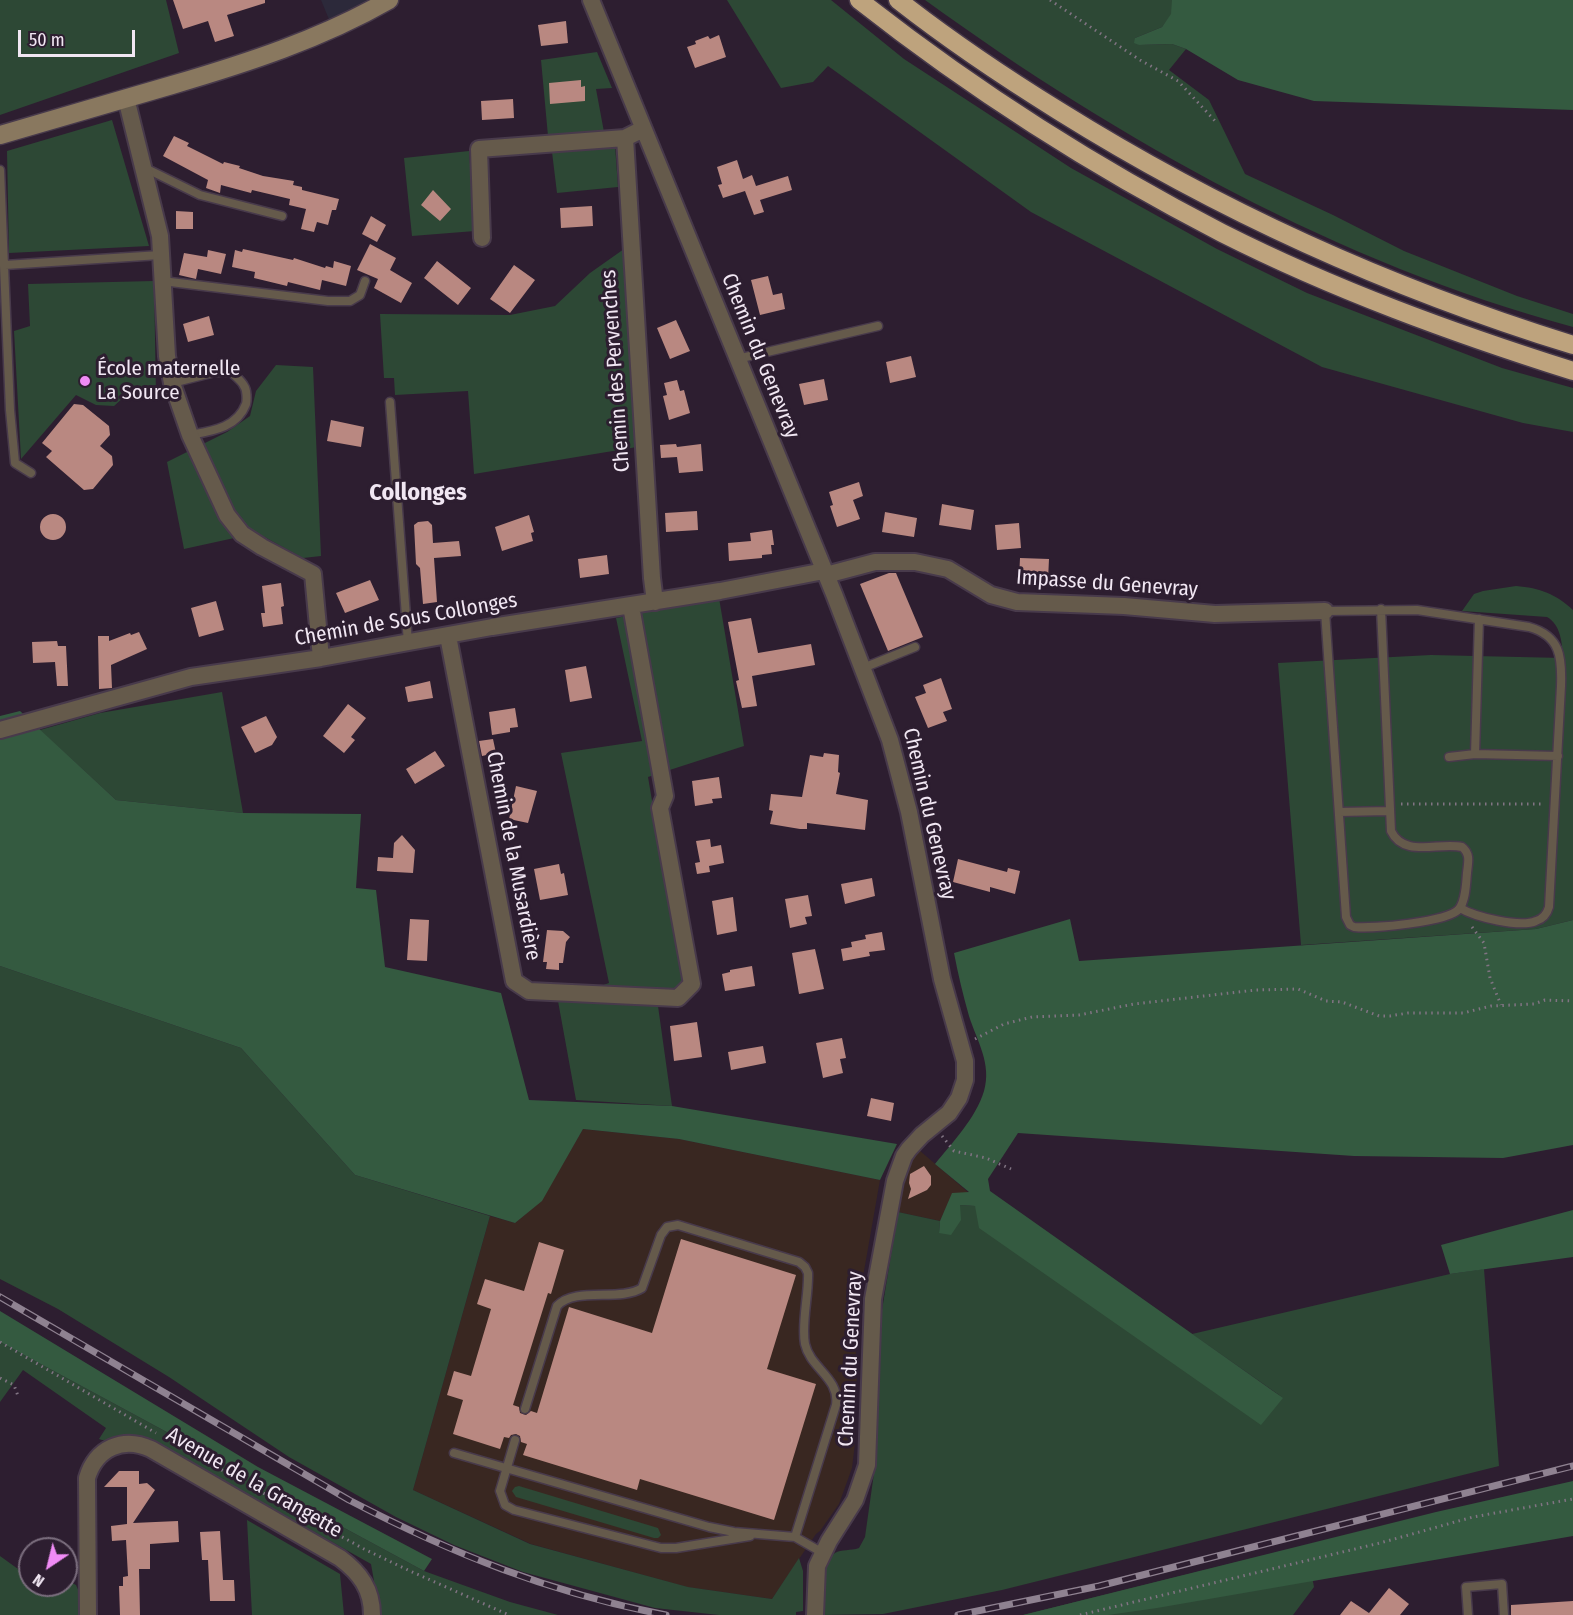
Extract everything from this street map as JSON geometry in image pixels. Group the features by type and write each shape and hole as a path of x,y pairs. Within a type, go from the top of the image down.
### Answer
{"highway":[{"path":"859,0 960,76 1025,118 1097,164 1223,233 1370,300 1459,334 1573,371"},
{"path":"898,0 1035,96 1107,141 1233,210 1377,276 1463,309 1573,345"}],"main road":[{"path":"0,135 293,46 355,19 389,0"}],"street":[{"name":"Chemin du Genevray","path":"591,0 825,573 890,740 902,780 940,969 966,1070 963,1089 955,1106 909,1149 898,1169 891,1193 872,1313 867,1465 855,1500 822,1553 816,1570 815,1615"},
{"path":"126,98 160,236 167,356 172,383 190,435 227,515 242,534 313,574 321,658"},
{"path":"482,237 479,149 625,138 644,129"},
{"name":"Chemin des Pervenches","path":"625,138 638,378 655,602"},
{"name":"Impasse du Genevray","path":"825,573 875,562 915,562 948,569 991,595 1017,602 1124,606 1215,614 1325,611"},
{"name":"Chemin de Sous Collonges","path":"0,730 191,677 321,658 825,573"},
{"name":"Chemin de la Musardière","path":"448,636 514,981 528,991 678,998 692,984 660,808 665,796 631,606"},
{"name":"Avenue de la Grangette","path":"88,1615 87,1478 94,1461 102,1452 125,1443 143,1445 151,1449 340,1558 356,1571 366,1585 372,1615"}],"lane":[{"path":"145,168 200,195 282,216"},
{"path":"0,170 10,410 15,463 31,473"},
{"path":"4,265 160,255"},
{"path":"162,281 328,301 350,301 360,295 365,281"},
{"path":"737,359 878,326"},
{"path":"172,383 215,372 231,372 244,386 247,401 242,413 234,422 214,430 190,435"},
{"path":"390,402 408,643"},
{"path":"1381,609 1391,831 1402,844 1414,847 1456,846 1466,850 1469,859 1464,899 1460,908 1449,916 1358,928 1350,925 1346,917 1325,611 1381,609 1417,610 1538,630 1557,647 1561,658 1550,902 1547,913 1533,922 1519,923 1475,915 1460,908"},
{"path":"1475,754 1479,619"},
{"path":"863,668 915,647"},
{"path":"1449,757 1475,754 1558,756"},
{"path":"1339,812 1389,808"},
{"path":"525,1409 557,1306 571,1298 633,1292 642,1288 661,1234 668,1227 678,1225 799,1262 806,1267 808,1273 805,1344 810,1355 833,1384 837,1400 795,1537"},
{"path":"515,1440 500,1491 502,1501 509,1508 661,1548 676,1548 760,1534"},
{"path":"454,1453 688,1522 734,1532 795,1537 822,1553"},
{"path":"1468,1615 1466,1587 1502,1584 1504,1615"}],"path":[{"path":"1050,0 1140,60 1178,81 1216,122"},
{"path":"1389,808 1555,804"},
{"path":"1460,908 1465,919 1484,943 1490,978 1501,1005"},
{"path":"962,1048 991,1029 1018,1019 1079,1015 1134,1004 1238,991 1298,989 1326,1001 1342,1002 1379,1016 1408,1013 1463,1013 1501,1005 1534,1004 1545,1000 1573,1001"},
{"path":"934,1125 954,1151 993,1161 1011,1169"},
{"path":"0,1342 162,1436"},
{"path":"0,1378 14,1385 18,1395"},
{"path":"202,1458 364,1549 509,1615"},
{"path":"1080,1615 1380,1543 1473,1517 1573,1498"}],"shaded area":[{"path":"321,0 389,0 333,29"},
{"path":"583,1129 679,1139 880,1180 854,1328 857,1368 852,1468 839,1504 772,1599 687,1587 531,1544 413,1490 490,1216 515,1223 541,1201"},
{"path":"919,1150 969,1193 952,1194 940,1221 898,1212 909,1164"}],"green space":[{"path":"0,0 166,0 179,53 0,115"},
{"path":"727,0 831,0 904,59 1071,168 1217,249 1307,293 1502,368 1573,388 1573,432 1523,423 1322,367 1031,212 828,66 813,82 781,88"},
{"path":"925,0 1172,0 1172,14 1162,27 1135,38 1139,45 1172,44 1186,49 1169,70 1209,100 1245,174 1404,251 1517,296 1573,314 1573,327 1486,300 1400,269 1316,233 1234,193 1076,102"},
{"path":"1172,0 1573,0 1573,110 1314,101 1238,80 1186,49 1172,44 1139,45 1134,43 1135,38 1162,27 1171,14"},
{"path":"597,52 612,88 596,89 604,132 548,136 541,60"},
{"path":"112,120 149,246 9,253 7,151"},
{"path":"615,145 618,187 557,193 552,152"},
{"path":"469,151 475,231 412,236 404,158"},
{"path":"624,249 637,447 474,474 468,391 395,395 394,378 384,378 380,314 510,315 555,306 590,273"},
{"path":"154,281 156,394 134,388 114,406 96,405 76,395 21,459 14,331 30,326 28,284"},
{"path":"276,365 313,367 321,556 303,558 257,533 184,549 167,462 227,432 250,416 256,391"},
{"path":"1516,586 1547,593 1573,610 1573,920 1536,929 1301,945 1278,663 1431,655 1563,658 1558,630 1552,620 1547,617 1462,611 1474,594"},
{"path":"719,598 744,746 648,777 683,983 658,1006 672,1106 576,1100 558,1001 609,983 561,753 642,741 616,618"},
{"path":"222,692 243,813 116,800 40,730 100,713"},
{"path":"20,711 116,800 243,813 361,814 356,888 376,890 385,967 501,993 529,1100 672,1106 897,1144 880,1180 679,1139 583,1129 542,1201 515,1223 355,1175 241,1048 0,966 0,716"},
{"path":"1070,919 1079,961 1536,929 1573,920 1573,1145 1503,1158 1354,1156 1018,1133 988,1179 990,1191 1283,1398 1261,1425 979,1228 975,1206 960,1205 961,1220 951,1235 939,1233 940,1221 952,1193 969,1192 935,1164 963,1130 975,1111 986,1081 985,1062 969,1016 954,953"},
{"path":"0,966 241,1048 355,1175 490,1216 413,1490 530,1544 688,1587 772,1599 799,1558 803,1571 803,1611 796,1612 796,1615 719,1615 655,1608 523,1572 454,1545 396,1517 289,1457 169,1377 58,1309 0,1279"},
{"path":"960,1205 975,1206 1282,1397 1192,1334 1450,1274 1484,1269 1499,1466 1002,1590 883,1614 822,1615 822,1582 826,1565 835,1553 859,1548 865,1537 875,1466 882,1310 898,1212 940,1221 939,1233"},
{"path":"1573,1210 1573,1257 1450,1274 1441,1245"},
{"path":"0,1311 258,1467 432,1559 424,1571 0,1342"},
{"path":"0,1342 424,1571 510,1602 558,1615 380,1615 371,1564 166,1448 158,1444 99,1439 106,1428 23,1370 0,1402"},
{"path":"1573,1481 1573,1536 1157,1608 1108,1615 1023,1615 1436,1512"},
{"path":"519,1486 658,1528 661,1535 654,1538 516,1497 512,1491"},
{"path":"247,1520 340,1574 344,1615 252,1615"},
{"path":"1306,1545 1314,1587 1293,1615 1023,1615"},
{"path":"0,1556 18,1569 18,1597 78,1597 78,1590 80,1594 81,1615 0,1615"}],"building":[{"path":"173,0 265,0 265,3 227,15 234,36 215,42 208,21 183,29"},
{"path":"566,21 568,43 541,46 538,25"},
{"path":"719,35 726,57 695,68 687,47 708,36 710,39"},
{"path":"581,80 581,87 585,86 585,101 550,104 549,83"},
{"path":"513,99 514,118 482,120 481,101"},
{"path":"174,136 189,143 187,146 223,164 224,162 240,166 239,168 263,176 294,181 293,185 302,187 302,190 339,199 336,210 332,210 328,225 317,222 314,232 301,229 306,209 289,205 290,199 252,190 251,193 221,185 220,193 206,188 208,180 163,156"},
{"path":"737,160 743,179 752,175 756,186 788,176 792,190 760,200 764,212 754,215 745,191 723,198 718,185 722,184 717,167"},
{"path":"433,190 451,209 440,221 421,205"},
{"path":"592,206 593,226 561,228 560,208"},
{"path":"176,211 193,212 193,229 176,229"},
{"path":"371,216 386,225 377,242 362,234"},
{"path":"370,244 396,258 390,270 412,283 401,303 374,288 378,279 357,270"},
{"path":"243,249 293,260 294,258 325,268 326,266 333,268 334,261 351,266 346,286 322,280 320,290 288,282 287,286 254,278 255,272 232,267 235,250 242,252"},
{"path":"208,250 226,254 221,274 198,269 196,279 179,275 184,253 207,257"},
{"path":"437,261 471,288 458,305 424,278"},
{"path":"514,265 535,280 510,313 490,299"},
{"path":"768,276 773,295 782,293 785,309 760,315 751,280"},
{"path":"209,316 214,335 188,342 183,324"},
{"path":"676,320 690,351 670,359 657,328"},
{"path":"911,356 916,377 890,383 886,362"},
{"path":"824,379 828,400 804,405 799,384"},
{"path":"677,380 680,391 684,390 690,413 669,420 663,396 667,395 664,383"},
{"path":"74,404 83,405 109,426 110,435 100,446 112,456 113,465 93,489 84,490 46,457 52,451 42,443"},
{"path":"331,420 364,427 361,447 327,441"},
{"path":"676,444 677,447 701,444 703,471 679,473 677,457 661,458 660,445"},
{"path":"859,482 863,496 853,500 860,519 837,527 830,506 833,505 829,492"},
{"path":"942,504 974,510 971,530 939,525"},
{"path":"697,511 698,530 666,532 665,513"},
{"path":"885,512 917,518 914,537 882,532"},
{"path":"53,514 62,518 66,527 62,536 53,540 44,536 40,527 44,518"},
{"path":"529,515 534,532 531,533 533,541 502,551 495,527"},
{"path":"428,521 432,525 433,543 459,541 461,556 434,558 437,602 423,604 420,568 416,564 414,525"},
{"path":"1019,523 1021,548 997,550 995,525"},
{"path":"772,530 774,545 771,545 772,554 762,555 762,558 729,561 728,543 751,541 750,533"},
{"path":"607,555 609,574 580,578 578,559"},
{"path":"1020,558 1049,559 1048,580 1019,579"},
{"path":"889,573 896,573 923,637 888,651 860,584"},
{"path":"370,580 379,600 345,613 336,593"},
{"path":"281,583 284,606 281,607 283,624 263,627 261,613 265,613 262,586"},
{"path":"216,601 224,630 199,637 191,608"},
{"path":"751,618 758,653 811,644 815,665 752,676 757,706 742,708 728,622"},
{"path":"139,632 147,649 111,665 112,688 99,689 98,636 109,636 109,641"},
{"path":"57,641 58,646 66,646 68,686 57,686 55,662 33,663 32,642"},
{"path":"586,666 592,698 570,702 565,670"},
{"path":"941,678 952,709 943,712 947,721 928,728 915,697 926,693 923,685"},
{"path":"430,681 433,698 408,702 405,687"},
{"path":"348,704 366,718 351,737 355,740 344,753 323,736"},
{"path":"515,708 518,727 510,728 510,732 492,735 489,712"},
{"path":"266,716 277,737 272,745 255,753 241,727"},
{"path":"493,739 496,753 482,756 479,741"},
{"path":"435,751 445,766 415,784 406,769"},
{"path":"824,753 839,755 838,772 840,773 836,794 868,800 865,830 807,823 807,829 770,824 773,811 769,810 771,794 802,797 810,755 823,757"},
{"path":"719,777 722,798 712,799 713,803 695,806 692,781"},
{"path":"516,786 537,791 528,823 509,819"},
{"path":"402,835 415,850 413,873 377,871 378,857 393,858 394,843"},
{"path":"710,839 711,847 721,845 724,863 709,866 710,872 697,874 695,863 700,862 696,841"},
{"path":"958,859 1007,872 1008,868 1020,871 1015,894 990,887 990,892 953,882"},
{"path":"559,864 561,874 564,873 568,895 540,900 534,869"},
{"path":"872,878 875,896 845,904 841,884"},
{"path":"808,895 812,916 805,917 807,924 790,928 785,899"},
{"path":"733,897 737,931 717,935 712,901"},
{"path":"410,919 429,920 427,961 407,960"},
{"path":"547,930 563,931 570,937 566,942 563,963 559,963 559,970 546,969 547,962 543,962"},
{"path":"882,932 885,950 869,952 870,956 843,961 841,949 852,947 851,942 866,939 865,935"},
{"path":"815,949 824,989 799,994 792,953"},
{"path":"752,966 755,986 725,991 722,974 730,970"},
{"path":"697,1022 702,1057 674,1061 670,1026"},
{"path":"842,1038 846,1058 840,1059 843,1073 823,1078 816,1043"},
{"path":"763,1046 766,1063 731,1070 728,1052"},
{"path":"871,1098 894,1103 891,1121 867,1116"},
{"path":"924,1166 931,1176 931,1185 927,1190 908,1199 911,1189 910,1174"},
{"path":"681,1239 796,1275 767,1369 816,1384 774,1520 640,1479 637,1490 523,1455 527,1444 521,1442 520,1436 516,1434 509,1438 504,1437 500,1449 453,1434 463,1400 447,1395 454,1371 471,1376 491,1309 477,1304 485,1279 524,1291 539,1242 564,1250 513,1405 519,1407 520,1413 526,1415 531,1411 537,1413 569,1307 652,1333"},
{"path":"119,1471 139,1471 139,1484 147,1483 155,1490 133,1523 178,1521 179,1542 150,1544 150,1569 139,1569 140,1615 120,1615 119,1586 123,1586 123,1577 128,1576 126,1540 112,1541 111,1526 127,1524 127,1487 104,1487"},
{"path":"220,1531 223,1580 234,1580 235,1601 210,1601 208,1560 202,1560 200,1532"},
{"path":"1389,1588 1409,1604 1400,1615 1340,1615 1351,1601 1369,1613"},
{"path":"1573,1601 1573,1615 1511,1615 1511,1605"}],"railway":[{"path":"0,1297 349,1500 388,1520 503,1570 582,1595 666,1615"},
{"path":"958,1615 1099,1586 1573,1466"}],"place":[{"name":"École maternelle La Source","path":"85,381"}],"district":[{"name":"Collonges","path":"418,493"}]}
